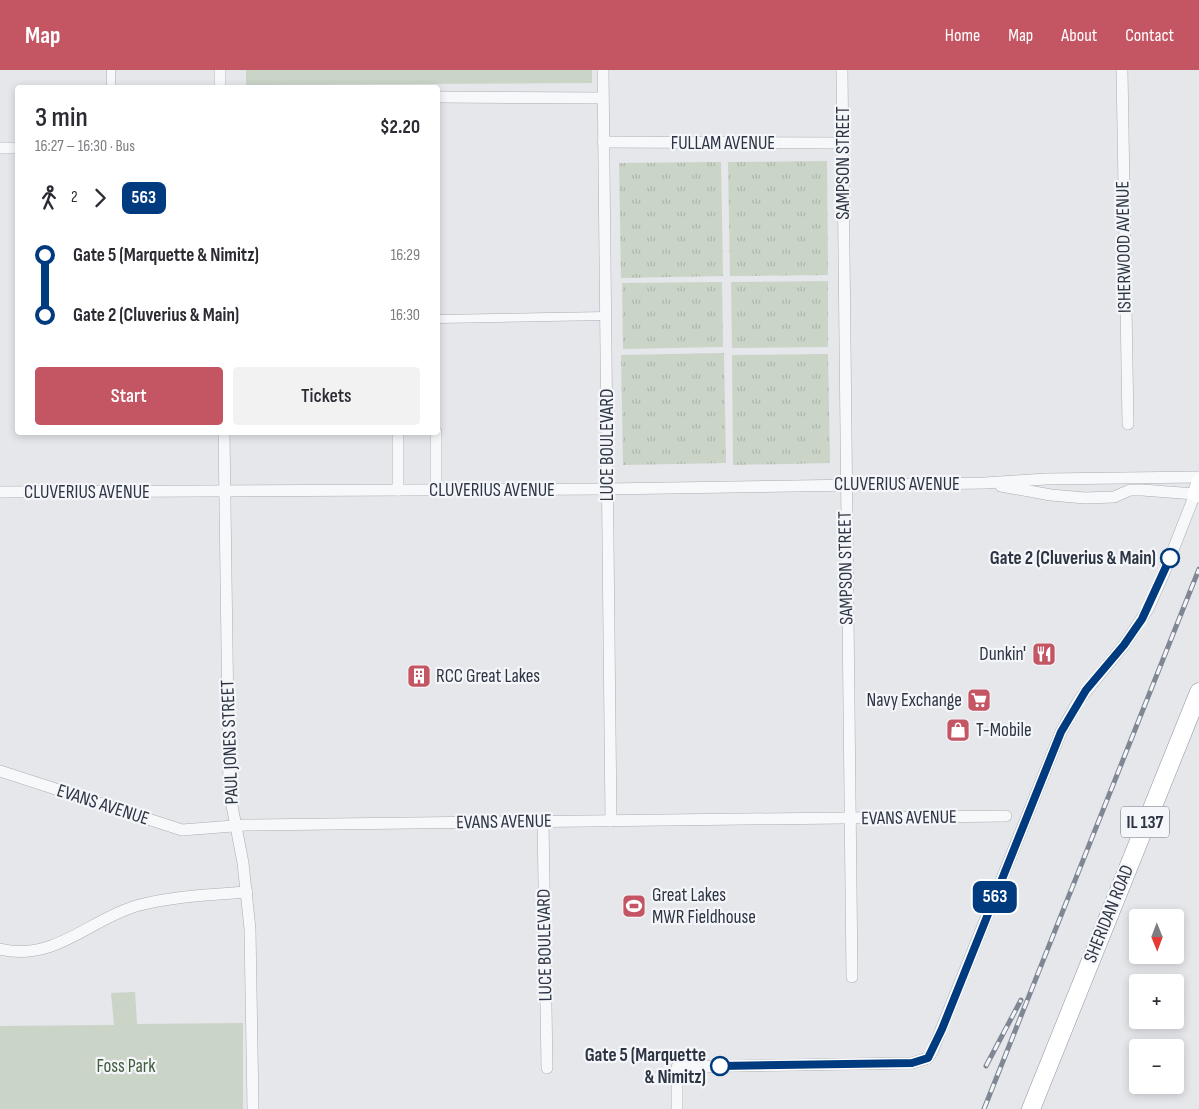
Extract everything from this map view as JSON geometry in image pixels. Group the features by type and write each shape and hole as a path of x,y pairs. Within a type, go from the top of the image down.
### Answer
{"highway":[{"name":"SHERIDAN ROAD","path":"1031,1109 1199,692"}],"street":[{"path":"111,70 111,85"},
{"path":"220,70 220,85"},
{"name":"LUCE BOULEVARD","path":"602,70 611,821"},
{"name":"SAMPSON STREET","path":"842,70 845,484 852,977"},
{"name":"ISHERWOOD AVENUE","path":"1122,70 1128,424"},
{"path":"440,97 603,98"},
{"name":"FULLAM AVENUE","path":"603,142 842,143"},
{"path":"0,148 15,148"},
{"path":"440,319 606,316"},
{"name":"PAUL JONES STREET","path":"224,435 229,790 247,892 250,929 253,1109"},
{"path":"398,435 398,490"},
{"path":"436,435 436,490"},
{"name":"CLUVERIUS AVENUE","path":"0,492 607,489 985,483 1046,478 1199,477"},
{"name":"CLUVERIUS AVENUE","path":"985,483 1051,495 1085,498 1114,497 1130,490 1198,490"},
{"path":"676,1109 677,1068 912,1063 928,1058 969,963 1061,732 1079,700 1124,645 1148,610 1198,490"},
{"name":"EVANS AVENUE","path":"5,773 182,830 235,826 1006,816"},
{"name":"LUCE BOULEVARD","path":"543,822 547,1068"},
{"path":"0,948 20,952 46,949 112,915 166,898 247,892"}],"green space":[{"path":"246,70 592,70 592,83 246,85"},
{"path":"827,161 828,275 730,276 728,162"},
{"path":"721,162 723,276 621,278 619,163"},
{"path":"828,281 828,347 732,348 731,282"},
{"path":"722,282 723,347 623,349 622,283"},
{"path":"724,353 726,463 623,465 621,355"},
{"path":"828,354 830,463 733,465 732,355"},
{"name":"Foss Park","path":"135,992 137,1024 243,1023 243,1109 0,1109 0,1026 114,1025 111,993"}],"railway":[{"path":"984,1109 1199,569"},
{"path":"986,1066 1021,1000"}],"bus line":[{"name":"563","path":"720,1066 912,1063 928,1058 942,1029 1061,732 1086,690 1124,645 1148,610 1170,558"}],"place":[{"name":"Gate 2 (Cluverius & Main)","path":"1170,558"},
{"name":"Dunkin'","path":"1044,654"},
{"name":"RCC Great Lakes","path":"419,676"},
{"name":"Navy Exchange","path":"979,700"},
{"name":"T-Mobile","path":"958,730"},
{"name":"Great Lakes MWR Fieldhouse","path":"634,906"},
{"name":"Gate 5 (Marquette & Nimitz)","path":"720,1066"}]}
